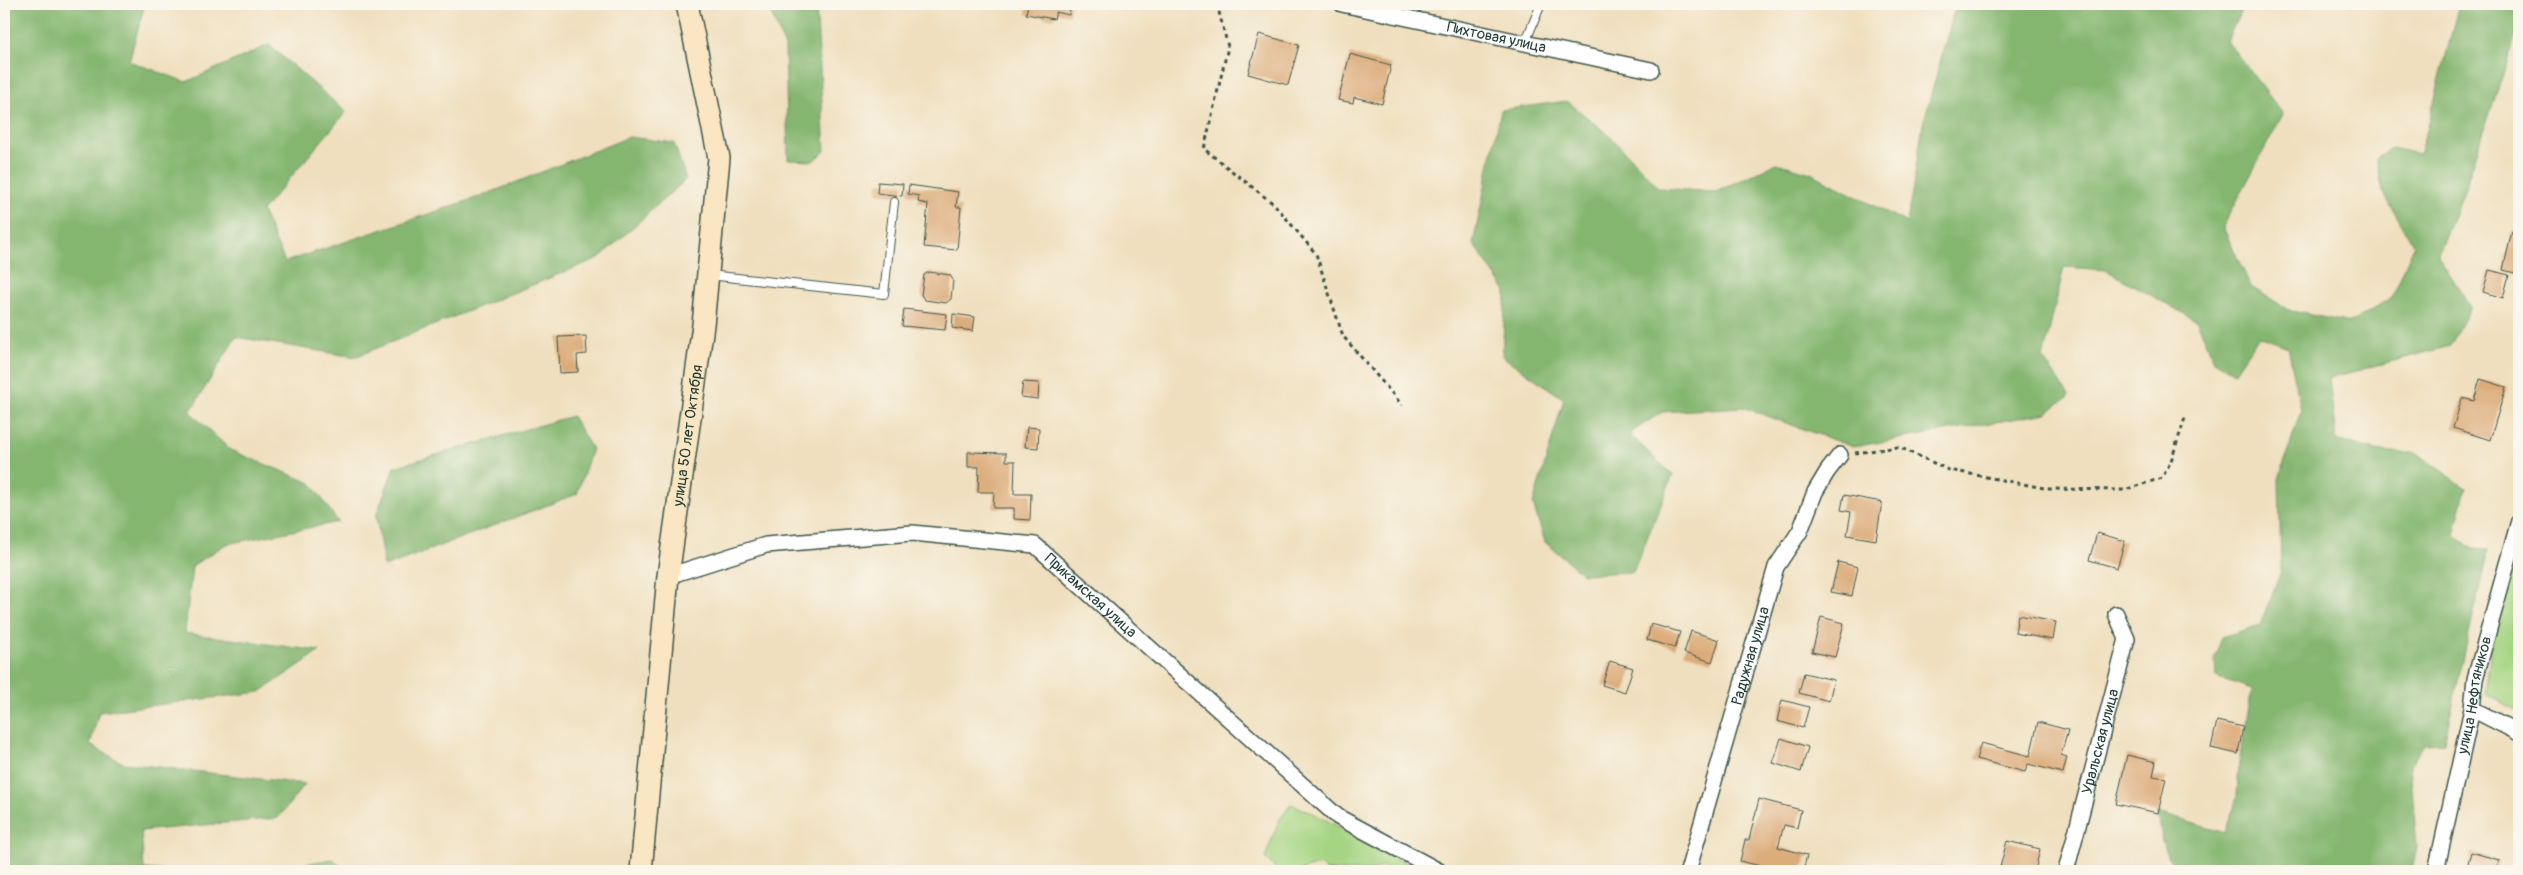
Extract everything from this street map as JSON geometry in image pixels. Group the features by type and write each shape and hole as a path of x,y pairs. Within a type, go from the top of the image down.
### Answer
{"main road":[{"name":"улица 50 лет Октября","path":"641,871 668,576 708,274 719,158 687,4"}],"street":[{"name":"Пихтовая улица","path":"1342,4 1651,70"},
{"name":"Радужная улица","path":"1688,871 1776,567 1800,531 1815,492 1826,472 1840,455"},
{"name":"улица Нефтяников","path":"2436,871 2472,709 2475,679 2519,525"},
{"name":"Прикамская улица","path":"668,576 766,545 912,533 1035,545 1338,817 1439,871"},
{"name":"Уральская улица","path":"2066,871 2127,639 2116,614"},
{"path":"2472,709 2519,733"}],"lane":[{"path":"1525,43 1541,4"},
{"path":"708,274 884,294 894,202"}],"path":[{"path":"1218,4 1228,48 1204,149 1275,205 1316,254 1343,336 1402,405"},
{"path":"1840,455 1899,446 1949,470 2049,489 2124,490 2162,478 2171,461 2185,418"}],"green space":[{"path":"4,4 145,4 129,61 186,82 269,45 346,112 262,211 285,262 482,196 629,137 674,143 686,179 599,258 355,357 236,337 190,412 230,450 311,483 338,522 226,544 192,566 185,633 320,651 260,692 99,712 90,745 123,763 305,784 278,818 141,831 144,869 167,871 4,871"},
{"path":"767,4 816,4 825,151 813,161 788,160 785,47"},
{"path":"1956,4 2244,4 2227,41 2283,114 2223,227 2251,287 2291,311 2351,323 2392,297 2414,246 2383,192 2376,158 2392,148 2419,154 2427,130 2459,4 2519,4 2518,29 2463,194 2438,256 2471,307 2450,346 2329,378 2336,440 2387,453 2416,453 2466,488 2454,535 2473,549 2488,550 2444,743 2424,744 2410,766 2417,847 2412,871 2177,871 2169,858 2162,836 2158,813 2225,833 2237,796 2239,763 2252,689 2216,677 2215,660 2221,637 2260,625 2281,571 2279,479 2301,410 2288,347 2259,336 2234,373 2214,361 2197,321 2106,270 2064,267 2043,358 2069,396 2047,413 1853,447 1742,407 1662,412 1629,434 1673,475 1633,572 1583,574 1545,542 1533,504 1564,399 1502,356 1506,291 1473,244 1501,110 1567,101 1610,136 1659,188 1716,192 1777,163 1811,173 1907,223 1923,124"},
{"path":"572,416 592,449 577,494 384,567 376,516 394,467"},
{"path":"2519,553 2519,711 2485,694 2493,636"},
{"path":"1291,804 1313,813 1422,871 1397,871 1382,866 1373,871 1326,871 1320,865 1298,871 1278,871 1265,858 1279,821"},
{"path":"333,859 346,871 259,871"}],"building":[{"path":"1028,4 1071,4 1069,15 1056,12 1054,19 1026,14"},
{"path":"1259,34 1299,45 1288,85 1248,74"},
{"path":"1350,54 1391,65 1382,104 1354,97 1353,103 1338,100"},
{"path":"878,182 903,184 902,196 877,193"},
{"path":"909,185 958,192 956,207 961,207 957,250 924,247 928,204 918,202 919,196 908,194"},
{"path":"2512,231 2519,233 2519,274 2503,270"},
{"path":"2489,270 2509,275 2503,298 2483,292"},
{"path":"929,272 950,275 953,280 951,299 946,303 925,300 921,295 924,275"},
{"path":"904,309 947,314 945,330 902,326"},
{"path":"953,314 975,317 973,331 952,328"},
{"path":"586,336 587,354 577,355 578,372 560,373 558,337"},
{"path":"2480,379 2506,387 2490,440 2453,428 2462,398 2474,401"},
{"path":"1023,382 1039,383 1038,399 1021,397"},
{"path":"1027,427 1039,428 1038,448 1025,447"},
{"path":"968,452 1006,453 1006,461 1015,461 1014,494 1031,494 1030,520 1014,519 1014,508 993,508 994,492 978,492 979,467 968,467"},
{"path":"1844,495 1882,502 1876,540 1847,535 1851,512 1841,510"},
{"path":"2097,533 2125,541 2117,568 2089,560"},
{"path":"1838,562 1858,567 1852,596 1831,592"},
{"path":"2018,615 2056,622 2053,640 2015,633"},
{"path":"1821,617 1844,623 1835,657 1812,652"},
{"path":"1651,624 1680,632 1675,648 1647,640"},
{"path":"1691,631 1719,640 1712,662 1684,653"},
{"path":"1610,661 1633,668 1625,692 1602,685"},
{"path":"1804,673 1834,680 1829,701 1799,693"},
{"path":"1782,700 1809,707 1803,728 1777,721"},
{"path":"2217,721 2243,727 2238,754 2211,748"},
{"path":"2038,722 2068,730 2061,755 2067,757 2063,773 2028,764 2025,772 1976,759 1981,743 2030,756"},
{"path":"1781,738 1808,747 1801,772 1773,763"},
{"path":"2127,755 2156,762 2153,776 2166,778 2158,813 2116,804"},
{"path":"1759,799 1801,810 1797,828 1784,825 1778,847 1807,855 1803,871 1781,871 1740,861 1745,840 1749,840"},
{"path":"2007,841 2040,849 2035,871 1999,871"},
{"path":"2471,852 2499,860 2496,871 2466,871"}]}
